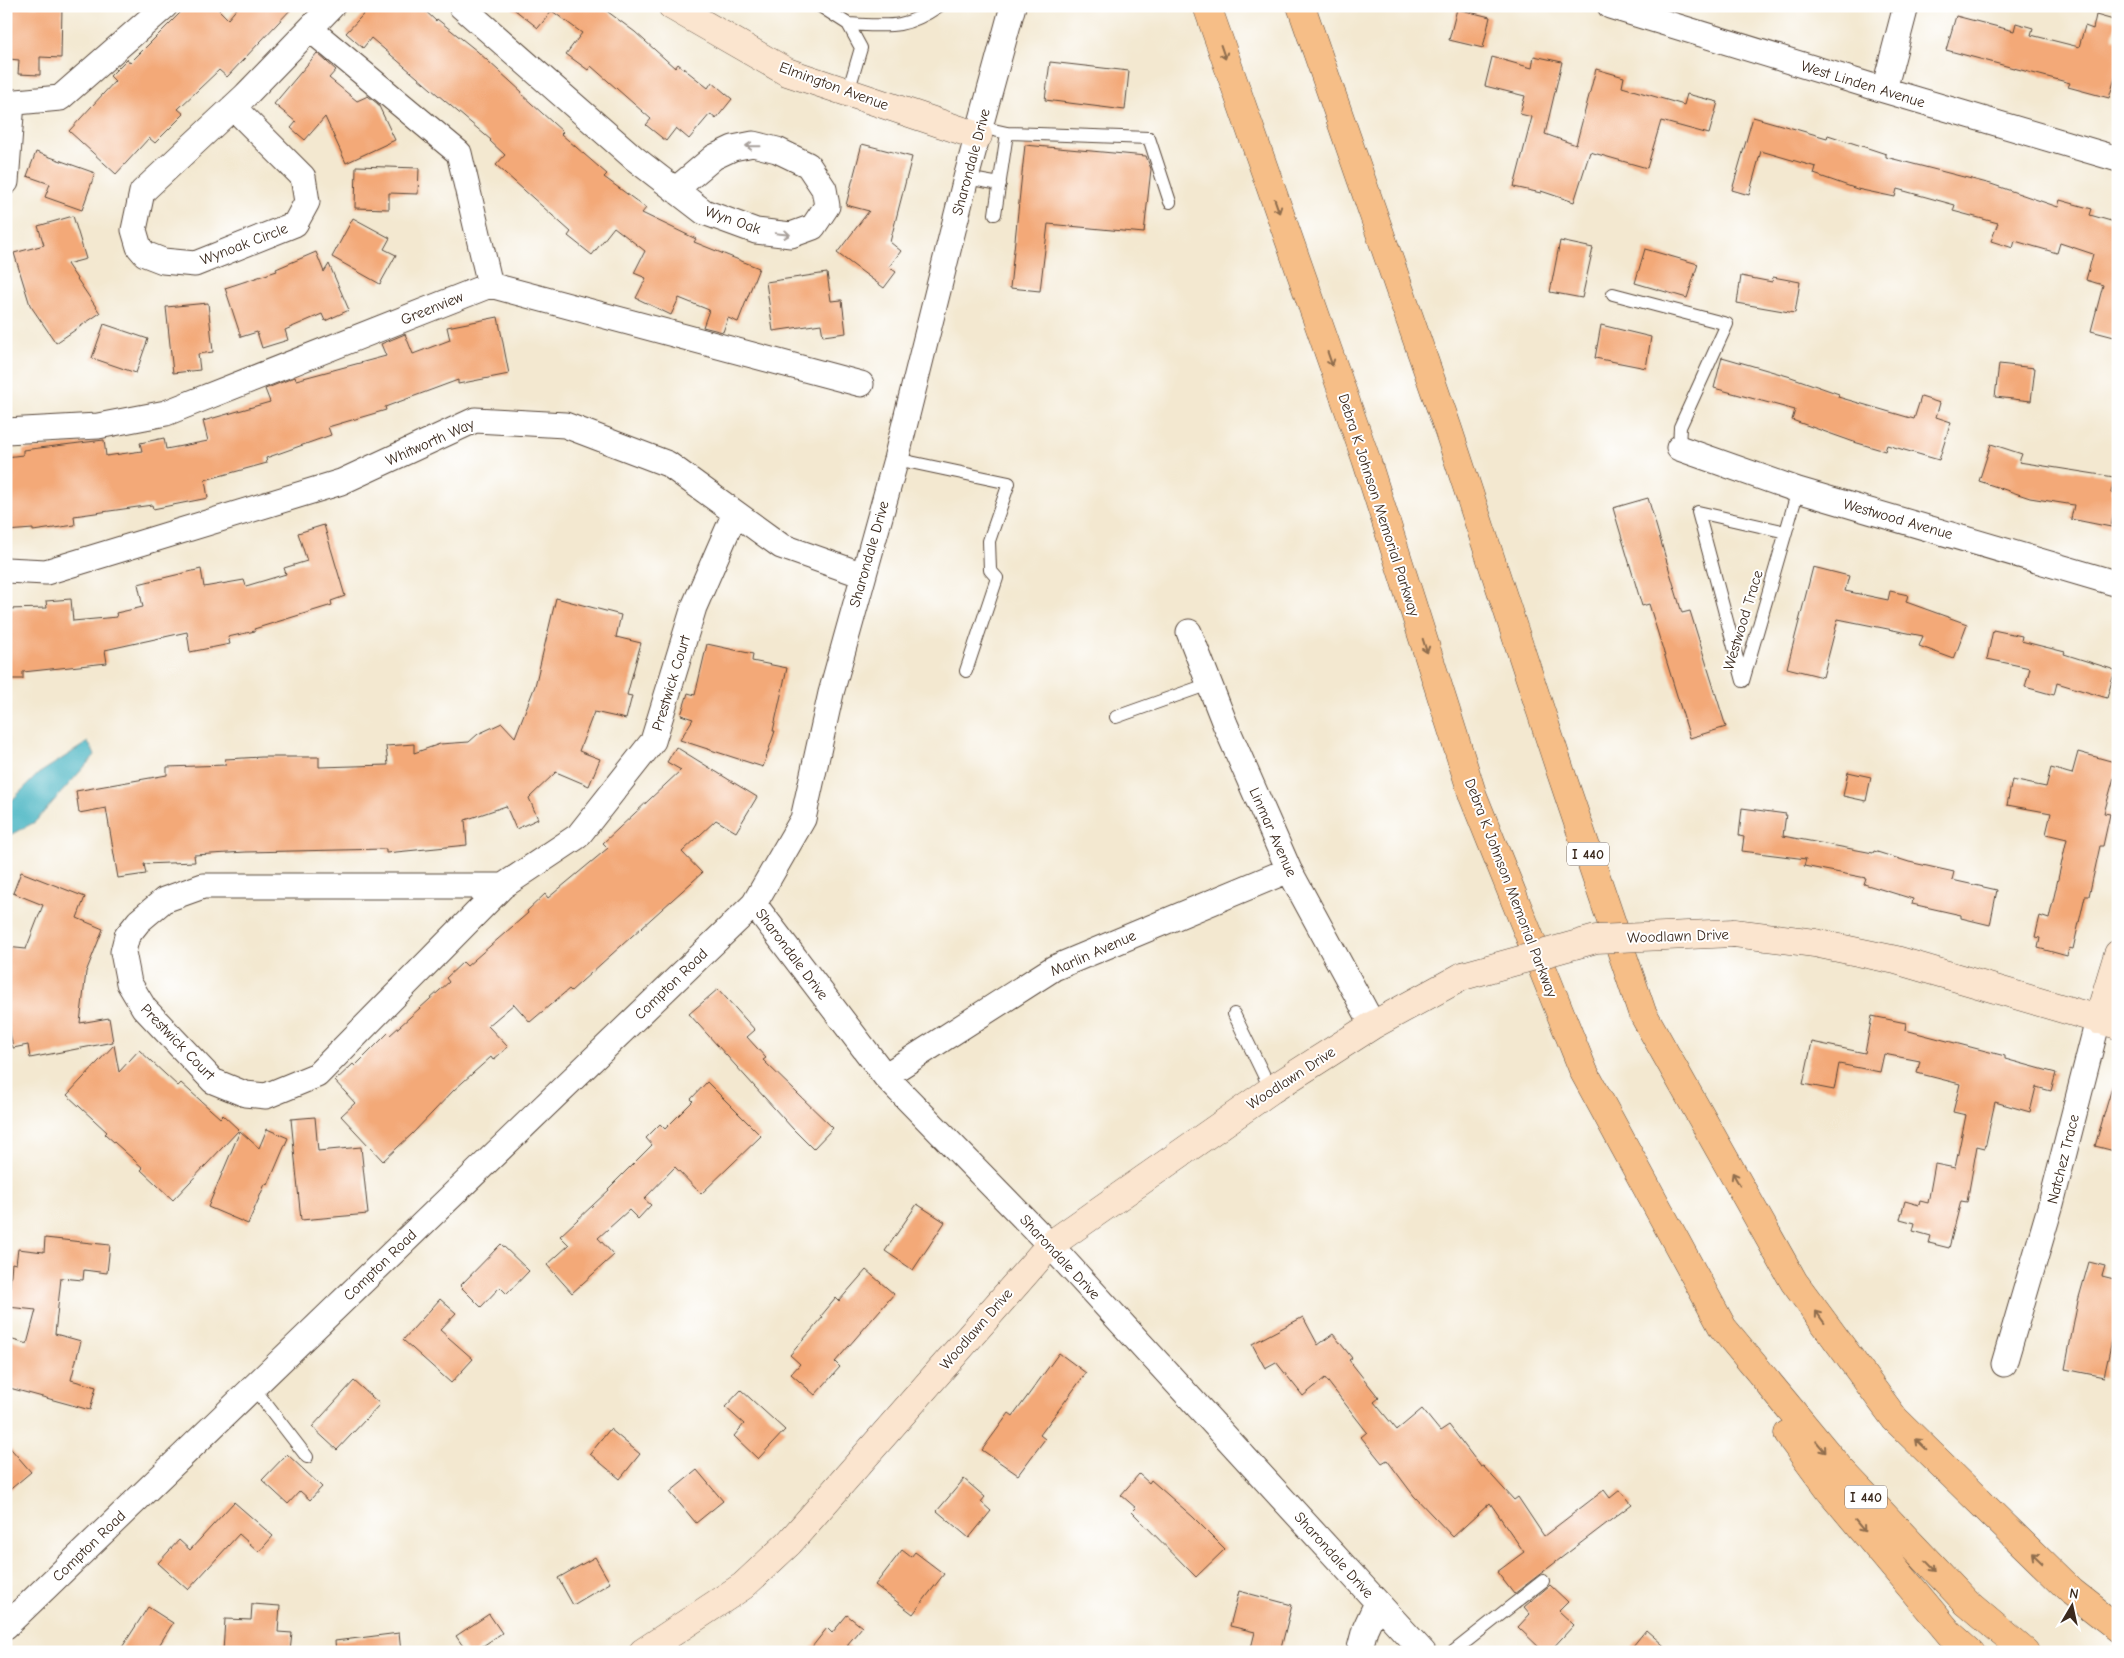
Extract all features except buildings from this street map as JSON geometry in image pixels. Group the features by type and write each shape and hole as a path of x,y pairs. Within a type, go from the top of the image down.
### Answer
{"highway":[{"name":"Debra K Johnson Memorial Parkway","path":"1207,6 1366,460 1473,796 1584,1072 1723,1328 1840,1470 1967,1603 2025,1652"},
{"name":"I 440","path":"1301,6 1448,429 1642,1012 1794,1282 1890,1412 2072,1592 2118,1628"},
{"path":"1723,1328 1770,1410 1827,1487 1950,1634 1970,1652"},
{"path":"2072,1592 2118,1619"}],"main road":[{"name":"Elmington Avenue","path":"672,6 787,72 979,132"},
{"name":"Woodlawn Drive","path":"643,1652 743,1586 789,1543 1050,1245 1270,1090 1373,1025 1463,976 1596,939 1734,933 1815,943 1896,960 2108,1022"},
{"name":"Natchez Trace","path":"2108,1022 2118,954"}],"street":[{"path":"6,182 9,103 60,98 165,6"},
{"name":"Wynoak Circle","path":"233,107 303,177 307,202 295,224 195,264 163,261 145,254 139,247 134,230 142,192 233,107 332,6"},
{"name":"Wyn Oak","path":"461,6 634,158 675,190 704,212 756,231 790,235 813,227 827,206 824,189 808,165 777,150 753,144 733,148 714,157 675,190"},
{"name":"Sharondale Drive","path":"1013,6 966,178 896,459 831,693 803,819 754,904 885,1076 1050,1245 1423,1652"},
{"name":"West Linden Avenue","path":"1610,6 2118,159"},
{"path":"1884,90 1906,6"},
{"path":"310,29 459,153 490,285 862,384"},
{"name":"Greenview","path":"6,431 98,426 166,413 490,285"},
{"name":"Whitworth Way","path":"6,570 46,572 341,482 475,420 565,425 668,464 780,546 863,575"},
{"name":"Westwood Avenue","path":"1679,448 1798,490 2118,584"},
{"name":"Prestwick Court","path":"503,886 203,886 164,900 139,921 127,936 123,952 129,983 144,1008 213,1081 245,1094 266,1096 317,1075 503,886 578,836 653,741 694,607 735,513"},
{"name":"Linmar Avenue","path":"1189,632 1225,724 1289,870 1373,1025"},
{"name":"Marlin Avenue","path":"885,1076 1054,968 1289,870"},
{"name":"Compton Road","path":"6,1626 754,904"},
{"name":"Natchez Trace","path":"2004,1364 2051,1204 2108,1022"},
{"path":"1359,1652 1365,1629 1378,1603"}],"lane":[{"path":"820,6 848,24 861,48 848,92"},
{"path":"848,24 897,26 922,17 939,6"},
{"path":"979,132 1149,138 1170,202"},
{"path":"995,214 1007,132"},
{"path":"966,178 1000,184"},
{"path":"1613,294 1727,324 1680,427 1679,448"},
{"path":"896,459 1009,483 989,541 990,570 997,578 966,671"},
{"name":"Westwood Trace","path":"1786,532 1698,512 1742,682 1786,532 1798,490"},
{"path":"1116,717 1209,684"},
{"path":"1234,1014 1270,1090"},
{"path":"254,1387 307,1456"},
{"path":"1453,1652 1542,1581"}],"water":[{"path":"88,742 95,755 35,822 6,837 6,806 38,774"}]}
